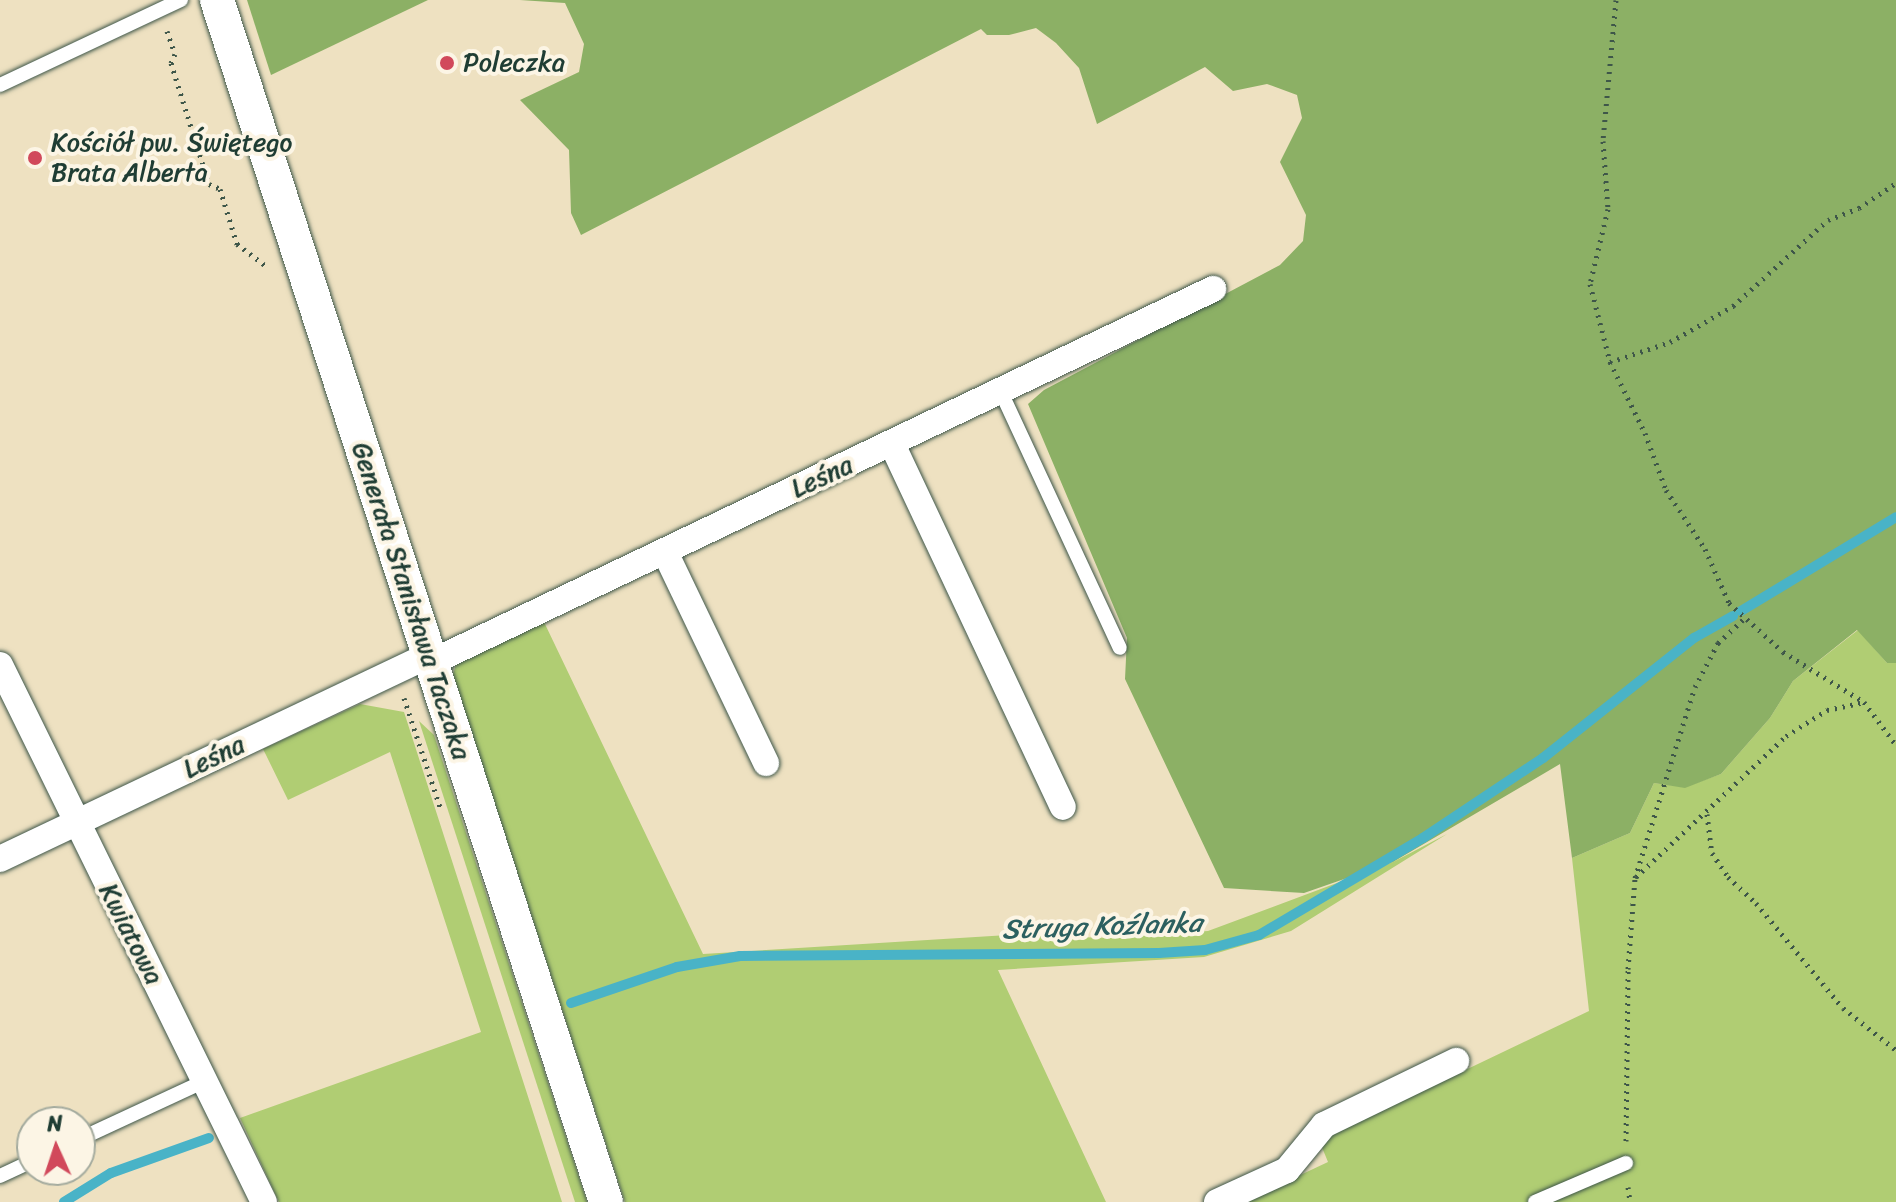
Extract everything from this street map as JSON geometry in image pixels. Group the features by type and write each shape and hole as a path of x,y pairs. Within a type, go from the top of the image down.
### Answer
{"street":[{"name":"Generała Stanisława Taczaka","path":"217,0 606,1202"},
{"name":"Leśna","path":"0,859 395,670 429,660 665,552 1213,289"},
{"path":"892,444 1063,807"},
{"path":"665,552 766,763"},
{"name":"Kwiatowa","path":"0,665 75,823 264,1202"},
{"path":"1217,1202 1287,1170 1324,1125 1456,1061"}],"lane":[{"path":"0,85 181,0"},
{"path":"1001,392 1120,648"},
{"path":"96,1132 205,1081"},
{"path":"1535,1202 1626,1163"}],"path":[{"path":"1616,0 1603,141 1608,209 1590,284 1610,362 1666,490 1705,549 1729,603 1783,652 1864,702 1896,745"},
{"path":"160,10 175,54 171,63 209,184 220,189 237,244 265,264 270,279"},
{"path":"1610,362 1670,342 1733,306 1828,220 1859,208 1896,183"},
{"path":"1630,1202 1626,1163 1628,969 1635,878 1695,687 1718,643 1744,619"},
{"path":"395,670 445,822"},
{"path":"1635,878 1660,850 1707,814 1786,736 1827,710 1864,702"},
{"path":"1707,814 1712,853 1728,877 1756,903 1843,1008 1896,1050"}],"green space":[{"path":"247,0 428,0 271,75"},
{"path":"520,0 1896,0 1896,663 1887,663 1857,630 1793,681 1770,718 1721,774 1685,788 1654,783 1630,833 1572,858 1560,764 1393,862 1304,893 1224,888 1125,679 1127,638 1028,404 1044,390 1280,265 1303,241 1306,215 1280,162 1302,118 1297,95 1267,84 1233,91 1205,67 1097,124 1079,68 1056,43 1036,28 1009,35 987,35 981,29 581,235 571,213 569,150 520,100 579,72 584,44 565,3"},
{"path":"544,622 703,954 1008,935 1110,938 1208,931 1393,862 1447,834 1291,931 1204,957 998,970 1106,1202 625,1202 453,675 456,664"},
{"path":"1858,630 1887,663 1896,663 1896,1202 1243,1202 1328,1162 1319,1140 1589,1011 1572,858 1630,833 1654,783 1685,787 1721,774 1770,718 1793,681"},
{"path":"360,704 404,712 562,1202 279,1202 240,1118 481,1032 390,752 288,800 263,749"},
{"path":"419,721 434,735 587,1202 575,1202"}],"waterway":[{"name":"Struga Koźlanka","path":"1741,611 1896,517"},
{"name":"Struga Koźlanka","path":"571,1003 677,967 740,956 1159,953 1205,950 1259,935 1423,838 1543,758 1694,638 1733,616"},
{"name":"Struga Koźlanka","path":"64,1202 111,1173 209,1138"}],"place":[{"name":"Poleczka","path":"447,63"},
{"name":"Kościół pw. Świętego Brata Alberta","path":"35,158"}]}
